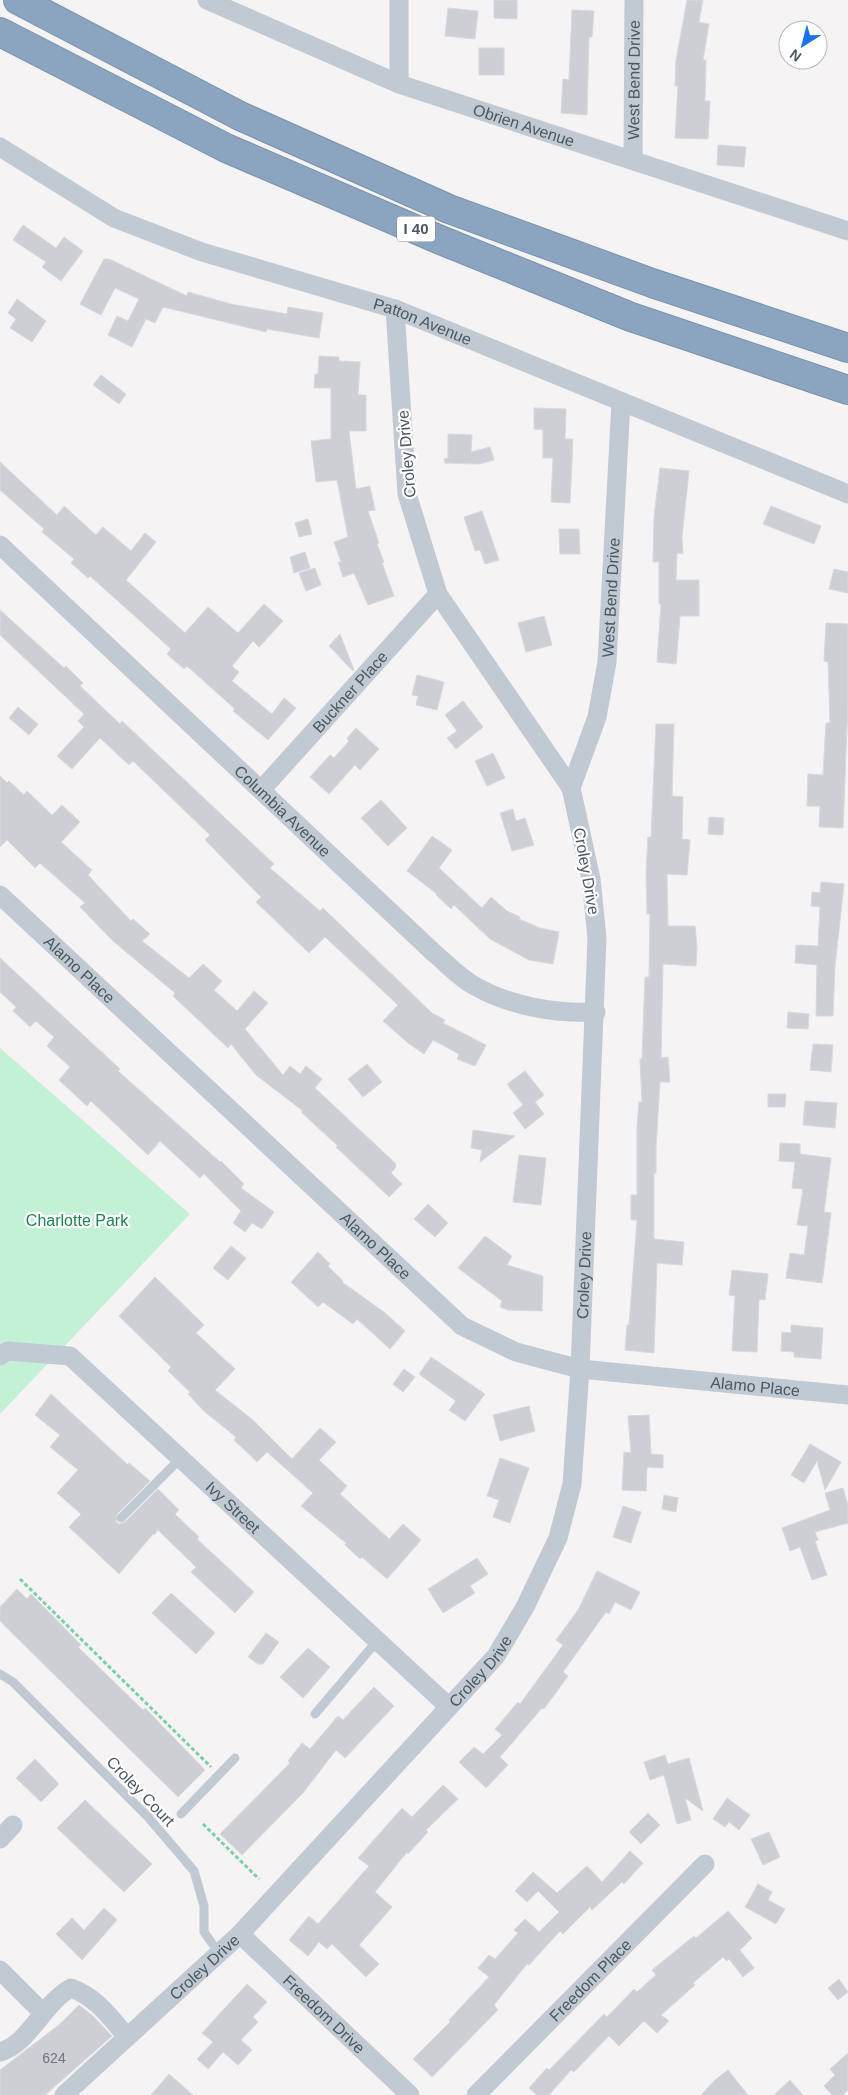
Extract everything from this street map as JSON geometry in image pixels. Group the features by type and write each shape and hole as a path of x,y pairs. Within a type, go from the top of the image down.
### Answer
{"highway":[{"name":"I 40","path":"18,0 240,116 449,209 652,283 848,348"},
{"name":"I 40","path":"0,32 226,148 438,239 631,317 848,390"}],"street":[{"name":"Obrien Avenue","path":"207,0 399,84 848,231"},
{"path":"399,0 399,84"},
{"name":"West Bend Drive","path":"633,160 634,0"},
{"name":"Patton Avenue","path":"0,147 114,218 202,252 395,310 848,494"},
{"name":"Croley Drive","path":"64,2095 240,1934 496,1656 525,1608 558,1538 572,1484 580,1369 596,1012 597,938 591,879 571,788 438,594 407,494 395,310"},
{"name":"West Bend Drive","path":"571,788 597,717 607,662 621,402"},
{"name":"Columbia Avenue","path":"0,545 434,953 472,985 520,1004 567,1014 596,1012"},
{"name":"Buckner Place","path":"262,790 438,594"},
{"name":"Alamo Place","path":"0,895 462,1326 516,1352 580,1369 848,1395"},
{"name":"Ivy Street","path":"0,1356 8,1351 70,1356 448,1706"},
{"path":"0,1839 13,1825"},
{"name":"Freedom Place","path":"476,2095 705,1864"},
{"name":"Freedom Drive","path":"240,1934 410,2095"},
{"path":"0,1970 42,2012"},
{"path":"0,2052 8,2050 18,2042 60,1993 71,1988 82,1992 102,2007 127,2038"}],"lane":[{"path":"121,1518 181,1458"},
{"path":"315,1714 377,1641"},
{"name":"Croley Court","path":"0,1674 13,1682 148,1817 194,1871 204,1906 204,1932 219,1953"},
{"path":"180,1814 235,1758"}],"path":[{"path":"20,1579 211,1767"},
{"path":"203,1824 260,1879"}],"green space":[{"name":"Charlotte Park","path":"0,1048 190,1214 0,1414"}],"building":[{"path":"494,0 517,0 517,19 494,18"},
{"path":"687,0 703,0 699,22 709,24 703,60 706,60 705,101 710,101 708,139 675,138 678,86 675,86 676,60"},
{"path":"448,8 478,11 475,39 445,36"},
{"path":"572,10 594,11 592,37 589,37 587,115 561,113 563,79 569,80"},
{"path":"479,48 504,48 504,75 479,75"},
{"path":"718,145 746,147 744,167 717,165"},
{"path":"23,225 56,248 64,237 83,251 61,281 42,267 46,262 13,240"},
{"path":"104,259 109,259 187,296 188,292 231,304 287,314 288,307 323,313 319,338 267,329 266,332 163,307 155,323 146,319 132,347 108,335 117,316 128,321 139,299 115,288 101,315 80,304"},
{"path":"17,299 46,321 32,342 10,328 16,319 8,313"},
{"path":"319,356 339,357 339,361 360,362 358,395 366,395 366,431 349,431 356,489 370,486 375,510 368,511 379,543 377,544 384,562 382,563 394,596 368,605 354,573 343,577 338,562 341,562 334,542 348,537 337,480 316,482 311,441 331,439 331,388 314,388 315,374 318,374"},
{"path":"101,375 126,394 119,404 93,385"},
{"path":"534,408 566,409 565,439 573,439 570,503 551,502 553,458 543,458 543,430 534,429"},
{"path":"448,434 472,435 471,452 490,447 494,460 479,464 445,463 444,459 448,458"},
{"path":"0,462 57,515 64,506 96,535 103,527 131,551 145,533 156,542 126,580 185,633 208,607 238,633 264,604 283,621 259,647 253,641 232,666 239,672 232,681 272,714 284,698 296,708 268,740 233,711 235,709 187,666 184,669 167,654 171,649 90,576 88,578 71,563 74,559 42,532 44,529 0,490"},
{"path":"660,468 689,471 682,537 683,554 677,553 676,580 699,580 699,616 680,616 676,664 657,662 661,604 659,604 659,562 653,562 654,517"},
{"path":"771,506 821,526 814,544 763,524"},
{"path":"482,511 499,560 485,564 480,550 475,551 464,517"},
{"path":"308,519 312,534 299,537 295,523"},
{"path":"559,529 579,529 580,554 560,554"},
{"path":"305,552 310,568 294,573 290,557"},
{"path":"315,568 321,585 306,591 299,573"},
{"path":"834,569 848,572 848,593 829,589"},
{"path":"0,610 64,668 66,666 83,683 80,686 120,724 122,721 274,864 270,868 320,911 323,908 432,1013 445,1020 443,1023 486,1045 475,1066 457,1059 459,1054 433,1040 424,1054 383,1021 398,1005 325,937 309,953 256,902 261,897 205,840 210,835 133,761 129,765 100,738 72,769 57,756 84,727 78,721 84,714 0,635"},
{"path":"544,616 552,645 526,652 518,623"},
{"path":"826,623 848,624 848,704 843,828 819,827 820,806 807,806 808,774 823,775 826,723 830,723 828,662 824,661"},
{"path":"340,634 354,670 353,671 329,646"},
{"path":"417,675 444,682 437,710 416,705 418,696 412,695"},
{"path":"463,701 483,727 456,749 447,738 457,731 445,715"},
{"path":"18,707 38,724 29,735 9,718"},
{"path":"656,724 674,724 672,796 683,797 682,839 690,840 687,875 667,874 668,926 695,926 697,947 696,966 663,964 661,1058 668,1057 670,1082 660,1082 656,1173 654,1173 654,1239 684,1242 682,1265 657,1263 654,1353 625,1350 627,1325 629,1325 637,1220 631,1220 631,1195 637,1195 637,1127 639,1102 642,1102 640,1059 642,1059 645,977 649,977 650,914 647,914 646,872 648,837 651,837"},
{"path":"356,728 379,749 360,770 355,765 329,794 310,777 330,755 334,758 349,741 347,738"},
{"path":"493,753 505,778 487,786 475,761"},
{"path":"0,776 7,783 9,781 24,795 27,791 52,815 62,805 80,822 61,842 92,870 88,875 131,921 133,919 150,934 142,941 189,978 203,964 222,981 214,990 237,1011 254,991 268,1003 245,1029 283,1075 290,1066 300,1074 306,1066 322,1079 315,1088 395,1163 396,1167 391,1173 402,1184 389,1197 301,1112 303,1111 256,1075 231,1044 228,1048 173,996 175,993 113,941 80,907 85,903 40,863 35,868 7,840 0,847"},
{"path":"381,800 407,828 388,846 361,818"},
{"path":"513,809 516,821 525,818 534,845 512,851 500,813"},
{"path":"709,817 724,818 723,835 708,834"},
{"path":"432,836 452,850 439,868 482,908 491,897 507,911 520,917 519,919 540,928 559,932 553,964 529,960 490,939 454,905 451,909 437,894 407,871"},
{"path":"821,882 844,884 835,966 833,1016 816,1016 817,965 795,963 796,945 818,946 820,907 811,906 812,892 820,893"},
{"path":"0,958 120,1069 118,1071 221,1161 244,1184 241,1188 274,1212 262,1229 252,1223 245,1232 233,1223 241,1211 204,1174 200,1178 160,1141 148,1155 91,1101 87,1106 59,1080 70,1067 47,1046 54,1037 36,1021 30,1027 13,1011 16,1007 0,992"},
{"path":"788,1012 809,1014 808,1029 787,1028"},
{"path":"813,1044 833,1045 831,1072 810,1070"},
{"path":"367,1064 382,1082 363,1097 348,1079"},
{"path":"525,1071 544,1095 535,1102 544,1114 525,1129 513,1113 523,1105 507,1084"},
{"path":"768,1094 786,1094 785,1107 768,1107"},
{"path":"805,1101 837,1103 835,1128 803,1125"},
{"path":"473,1130 515,1136 480,1162 482,1150 471,1148"},
{"path":"780,1143 800,1144 800,1154 831,1158 824,1212 831,1213 822,1283 786,1278 790,1253 804,1255 808,1226 797,1225 803,1189 792,1188 795,1162 779,1161"},
{"path":"519,1155 546,1158 541,1205 513,1202"},
{"path":"428,1204 448,1223 435,1237 414,1219"},
{"path":"485,1236 512,1256 507,1265 543,1276 542,1311 508,1310 500,1307 502,1301 458,1268"},
{"path":"231,1246 246,1258 228,1280 213,1268"},
{"path":"318,1252 330,1264 328,1266 342,1282 384,1312 405,1331 390,1349 357,1319 353,1324 323,1302 318,1307 291,1282"},
{"path":"732,1270 768,1274 765,1300 759,1299 757,1352 732,1351 735,1296 729,1295"},
{"path":"155,1277 204,1325 196,1333 235,1369 215,1390 253,1420 292,1459 320,1428 336,1442 319,1460 347,1486 340,1494 389,1539 403,1524 421,1540 387,1579 362,1557 360,1559 345,1545 346,1543 301,1506 313,1493 267,1452 257,1462 234,1440 236,1437 205,1412 188,1394 190,1392 168,1371 171,1367 119,1316"},
{"path":"791,1325 823,1328 821,1359 794,1357 794,1352 781,1351 782,1332 791,1333"},
{"path":"431,1357 485,1394 465,1421 449,1410 456,1401 419,1374"},
{"path":"404,1369 415,1377 403,1392 393,1384"},
{"path":"51,1394 128,1465 129,1463 150,1481 117,1514 116,1522 120,1524 125,1522 158,1489 179,1510 175,1514 199,1537 197,1539 254,1592 235,1613 191,1572 196,1567 158,1530 119,1574 69,1527 81,1514 57,1493 78,1470 50,1447 60,1435 35,1415"},
{"path":"529,1406 535,1431 500,1441 493,1415"},
{"path":"649,1415 651,1454 663,1455 663,1468 647,1467 646,1491 622,1490 624,1452 631,1453 628,1416"},
{"path":"810,1444 841,1462 825,1490 817,1461 804,1483 791,1475"},
{"path":"500,1458 529,1468 510,1523 493,1517 499,1500 487,1496"},
{"path":"843,1488 848,1505 848,1523 815,1532 818,1540 815,1541 827,1575 812,1580 800,1547 790,1551 782,1528 830,1510 825,1493"},
{"path":"664,1495 678,1498 676,1512 662,1509"},
{"path":"623,1506 641,1512 631,1543 613,1537"},
{"path":"477,1558 488,1574 470,1586 475,1593 443,1613 428,1589"},
{"path":"597,1571 640,1592 631,1610 615,1602 609,1614 606,1612 563,1672 568,1676 544,1709 542,1708 500,1757 508,1765 486,1788 459,1762 474,1747 483,1754 502,1735 495,1729 518,1702 520,1704 563,1645 556,1640 578,1610"},
{"path":"17,1589 27,1599 31,1594 81,1645 78,1647 143,1710 145,1708 205,1770 178,1797 0,1621 0,1607"},
{"path":"171,1593 215,1633 196,1654 152,1613"},
{"path":"266,1633 279,1642 263,1664 258,1664 248,1657"},
{"path":"308,1648 330,1667 303,1698 280,1677"},
{"path":"374,1687 394,1706 345,1758 336,1750 303,1793 242,1855 220,1834 290,1763 288,1761 302,1743 310,1749 338,1716 343,1720"},
{"path":"665,1755 668,1764 689,1758 703,1811 685,1798 691,1820 677,1824 664,1775 650,1780 644,1762"},
{"path":"35,1759 59,1784 41,1802 16,1778"},
{"path":"443,1785 458,1799 426,1830 428,1832 408,1854 407,1852 375,1892 392,1907 359,1945 379,1964 366,1977 332,1944 327,1949 319,1942 308,1956 289,1940 309,1916 318,1924 369,1866 358,1858 402,1808 412,1817"},
{"path":"727,1798 750,1815 739,1830 729,1822 725,1827 713,1819"},
{"path":"85,1800 152,1864 124,1892 57,1828"},
{"path":"648,1813 660,1825 641,1844 629,1832"},
{"path":"769,1832 780,1857 763,1865 751,1839"},
{"path":"630,1851 643,1863 624,1884 622,1882 592,1910 590,1907 563,1934 560,1931 529,1965 527,1964 494,2005 498,2010 432,2077 413,2059 450,2022 449,2020 489,1977 478,1968 489,1955 495,1959 518,1933 514,1930 525,1919 539,1932 559,1912 538,1891 527,1902 515,1891 533,1872 557,1893 587,1866 602,1882"},
{"path":"758,1884 772,1892 768,1900 785,1909 776,1924 745,1907"},
{"path":"104,1908 117,1920 82,1960 56,1934 72,1918 84,1930"},
{"path":"728,1911 752,1938 740,1950 754,1968 743,1977 729,1959 727,1961 723,1957 693,1983 695,1985 661,2015 669,2021 657,2033 644,2021 619,2046 609,2036 574,2072 571,2070 549,2095 537,2095 529,2088 547,2068 549,2070 604,2014 607,2017 634,1989 637,1992 656,1975 652,1970 694,1936 696,1938"},
{"path":"839,1979 848,1992 838,2000 828,1988"},
{"path":"247,1984 267,2002 253,2017 258,2022 241,2040 252,2050 238,2065 223,2052 208,2069 197,2059 213,2042 202,2033"},
{"path":"79,2005 93,2016 112,2036 45,2095 0,2095 0,2070 60,2024"},
{"path":"848,2053 848,2090 843,2095 832,2095 824,2086 835,2075 830,2069"},
{"path":"728,2070 748,2095 701,2095 715,2080"},
{"path":"169,2074 193,2095 151,2095"},
{"path":"790,2080 803,2095 774,2095"}]}
